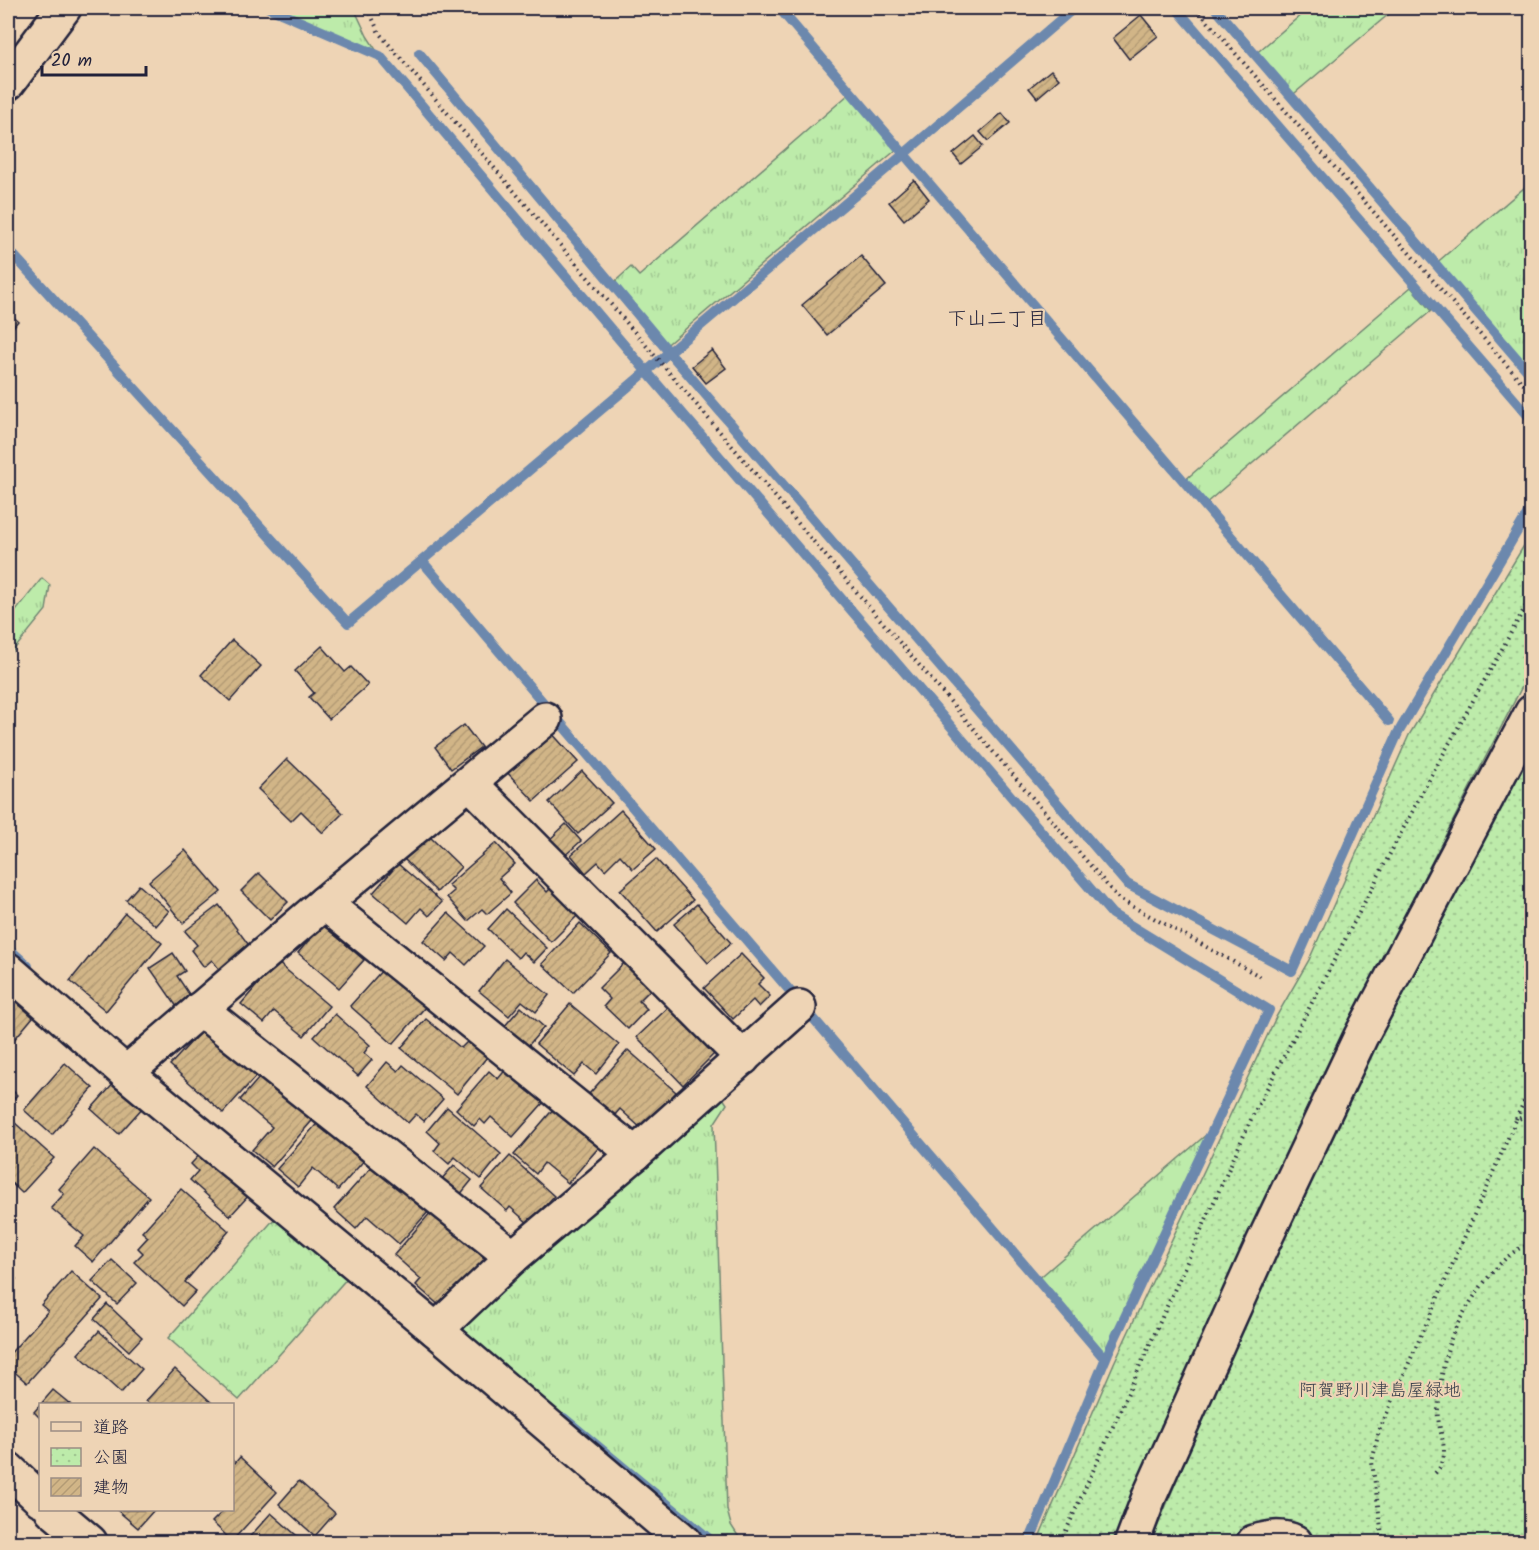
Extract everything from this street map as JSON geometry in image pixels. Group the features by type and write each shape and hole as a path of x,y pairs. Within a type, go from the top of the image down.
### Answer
{"street":[{"path":"8,83 64,8"},
{"path":"1132,1542 1149,1497 1263,1243 1361,1036 1532,712"},
{"path":"126,1073 545,718"},
{"path":"470,783 743,1058"},
{"path":"324,903 635,1154"},
{"path":"8,970 126,1073 436,1330 685,1542"},
{"path":"436,1330 513,1257 635,1154 800,1007"},
{"path":"200,1009 513,1257"},
{"path":"8,1469 39,1498"},
{"path":"54,1511 90,1542"},
{"path":"1254,1542 1270,1537 1295,1542"}],"path":[{"path":"368,8 380,33 1119,899 1263,978"},
{"path":"1196,8 1532,394"},
{"path":"1061,1542 1253,1115 1425,787 1532,595"},
{"path":"1383,1542 1372,1462 1379,1431 1532,1084"},
{"path":"1516,1120 1532,1113"},
{"path":"1435,1473 1442,1467 1445,1450 1438,1416 1441,1374 1455,1330 1488,1278 1503,1261 1514,1251 1527,1244 1532,1245"}],"green space":[{"path":"268,8 354,8 367,36 380,56"},
{"path":"1309,8 1396,8 1289,98 1253,56"},
{"path":"849,94 896,150 663,348 610,286 631,267 639,276"},
{"path":"1531,182 1531,373 1521,367 1434,265"},
{"path":"1411,287 1431,311 1205,504 1185,480"},
{"path":"1531,534 1531,669 1385,953 1317,1092 1115,1542 1037,1542 1114,1363 1276,1017 1309,960 1409,735"},
{"path":"42,578 50,585 46,610 8,657 8,621"},
{"name":"阿賀野川津島屋緑地","path":"1531,740 1531,1542 1151,1542 1236,1337 1327,1141"},
{"path":"721,1095 727,1104 714,1124 727,1510 731,1525 742,1542 707,1542 452,1331"},
{"path":"1214,1128 1108,1353 1093,1347 1037,1280"},
{"path":"277,1216 349,1276 239,1400 168,1338"}],"building":[{"path":"113,8 127,8 121,14"},
{"path":"1141,15 1158,36 1129,59 1113,38"},
{"path":"1051,70 1059,79 1037,98 1029,88"},
{"path":"1002,113 1010,123 988,141 980,132"},
{"path":"975,136 983,146 961,164 953,154"},
{"path":"914,180 929,199 904,220 889,202"},
{"path":"861,256 886,286 827,335 802,305"},
{"path":"8,312 18,321 8,333"},
{"path":"712,350 726,368 706,383 692,366"},
{"path":"232,640 261,666 230,701 201,675"},
{"path":"322,646 345,672 351,667 368,685 329,719 309,697 314,693 295,671"},
{"path":"464,725 481,747 451,769 435,747"},
{"path":"549,730 578,762 534,801 505,770"},
{"path":"287,759 343,813 323,833 301,811 291,821 258,789"},
{"path":"582,771 612,803 578,834 549,802"},
{"path":"621,810 656,849 633,869 620,855 605,870 598,862 586,873 571,855"},
{"path":"566,824 581,841 561,859 546,843"},
{"path":"428,835 461,867 437,892 404,859"},
{"path":"496,843 515,864 499,878 511,893 487,914 482,909 468,921 447,897 454,891 448,885"},
{"path":"185,850 221,892 183,923 149,881"},
{"path":"656,859 693,900 657,932 620,890"},
{"path":"398,864 442,902 429,916 421,908 408,923 373,893"},
{"path":"259,873 288,902 270,920 241,891"},
{"path":"536,880 547,892 552,887 578,915 551,942 513,903"},
{"path":"139,885 169,911 156,926 126,900"},
{"path":"697,904 731,943 708,963 674,924"},
{"path":"219,905 254,952 224,975 212,960 204,967 191,950 197,945 185,931"},
{"path":"506,909 547,948 534,962 523,952 518,958 488,929"},
{"path":"125,913 162,943 106,1011 70,981"},
{"path":"448,913 484,946 466,965 453,953 446,961 423,941"},
{"path":"580,923 611,953 573,993 542,964"},
{"path":"322,924 364,960 339,988 298,953"},
{"path":"173,953 185,971 177,976 191,997 177,1007 150,968"},
{"path":"741,954 764,978 758,984 770,996 759,1007 753,1000 733,1019 704,988"},
{"path":"505,959 549,995 536,1012 522,1001 509,1016 479,991"},
{"path":"277,962 329,1006 304,1036 274,1011 264,1023 241,1004"},
{"path":"624,963 651,989 639,1001 647,1009 628,1029 604,1006 610,999 599,988"},
{"path":"384,968 427,1005 393,1044 350,1006"},
{"path":"8,995 33,1017 8,1047"},
{"path":"676,1000 721,1047 683,1085 637,1037"},
{"path":"570,1004 619,1045 596,1074 584,1064 574,1076 536,1044"},
{"path":"521,1007 544,1027 527,1047 504,1027"},
{"path":"335,1014 370,1045 364,1053 372,1060 358,1076 314,1037"},
{"path":"426,1019 461,1048 468,1041 487,1057 457,1094 401,1048"},
{"path":"205,1027 258,1074 223,1113 170,1065"},
{"path":"628,1050 676,1092 643,1130 620,1109 614,1116 589,1094"},
{"path":"387,1062 398,1071 403,1065 443,1099 424,1121 416,1114 408,1123 367,1086"},
{"path":"65,1063 93,1088 52,1135 24,1110"},
{"path":"507,1068 544,1102 513,1137 491,1117 485,1124 480,1119 474,1126 456,1109 489,1071 498,1079"},
{"path":"266,1070 317,1115 272,1167 252,1150 272,1127 240,1100"},
{"path":"116,1081 144,1106 119,1134 91,1109"},
{"path":"8,1086 17,1095 8,1106"},
{"path":"447,1107 501,1154 481,1179 455,1157 449,1164 434,1151 440,1143 427,1131"},
{"path":"555,1107 601,1145 568,1183 544,1163 536,1174 514,1155"},
{"path":"322,1118 367,1157 338,1190 313,1168 298,1187 277,1169"},
{"path":"14,1122 54,1158 22,1193 8,1180 8,1130"},
{"path":"94,1149 149,1197 93,1262 75,1246 84,1236 51,1208 64,1194 59,1189"},
{"path":"203,1151 250,1194 230,1216 190,1180 198,1171 191,1164"},
{"path":"510,1156 554,1196 529,1224 510,1207 507,1211 481,1188"},
{"path":"375,1163 429,1211 399,1244 367,1216 356,1229 334,1209"},
{"path":"454,1165 472,1180 459,1196 440,1181"},
{"path":"181,1189 229,1231 185,1282 196,1291 182,1306 134,1262 143,1253 138,1248 148,1237 142,1232"},
{"path":"432,1211 485,1259 442,1308 416,1285 421,1279 394,1255"},
{"path":"112,1260 137,1283 117,1304 92,1281"},
{"path":"8,1271 16,1279 8,1287"},
{"path":"71,1271 102,1299 27,1383 8,1366 8,1356 48,1311 41,1305"},
{"path":"107,1304 142,1337 129,1351 94,1319"},
{"path":"99,1331 142,1369 121,1393 78,1354"},
{"path":"175,1369 212,1403 149,1403 146,1401"},
{"path":"53,1390 69,1403 42,1403"},
{"path":"39,1406 39,1417 34,1412"},
{"path":"240,1457 277,1492 232,1541 212,1522 223,1511 234,1511 235,1463"},
{"path":"299,1481 335,1513 315,1536 279,1504"},
{"path":"118,1511 153,1511 138,1528"},
{"path":"271,1513 304,1542 245,1542"}],"waterway":[{"path":"269,8 380,56 646,371 1112,914 1269,1010 1108,1353 1029,1542"},
{"path":"779,8 1389,721"},
{"path":"8,249 348,623 1074,8"},
{"path":"1176,8 1532,420"},
{"path":"1215,8 1532,376"},
{"path":"419,53 669,352 1127,884 1292,971 1398,733 1532,506"},
{"path":"422,561 1105,1359"},
{"path":"8,948 28,966"},
{"path":"564,1418 713,1542"}],"district":[{"name":"下山二丁目","path":"997,318"}]}
